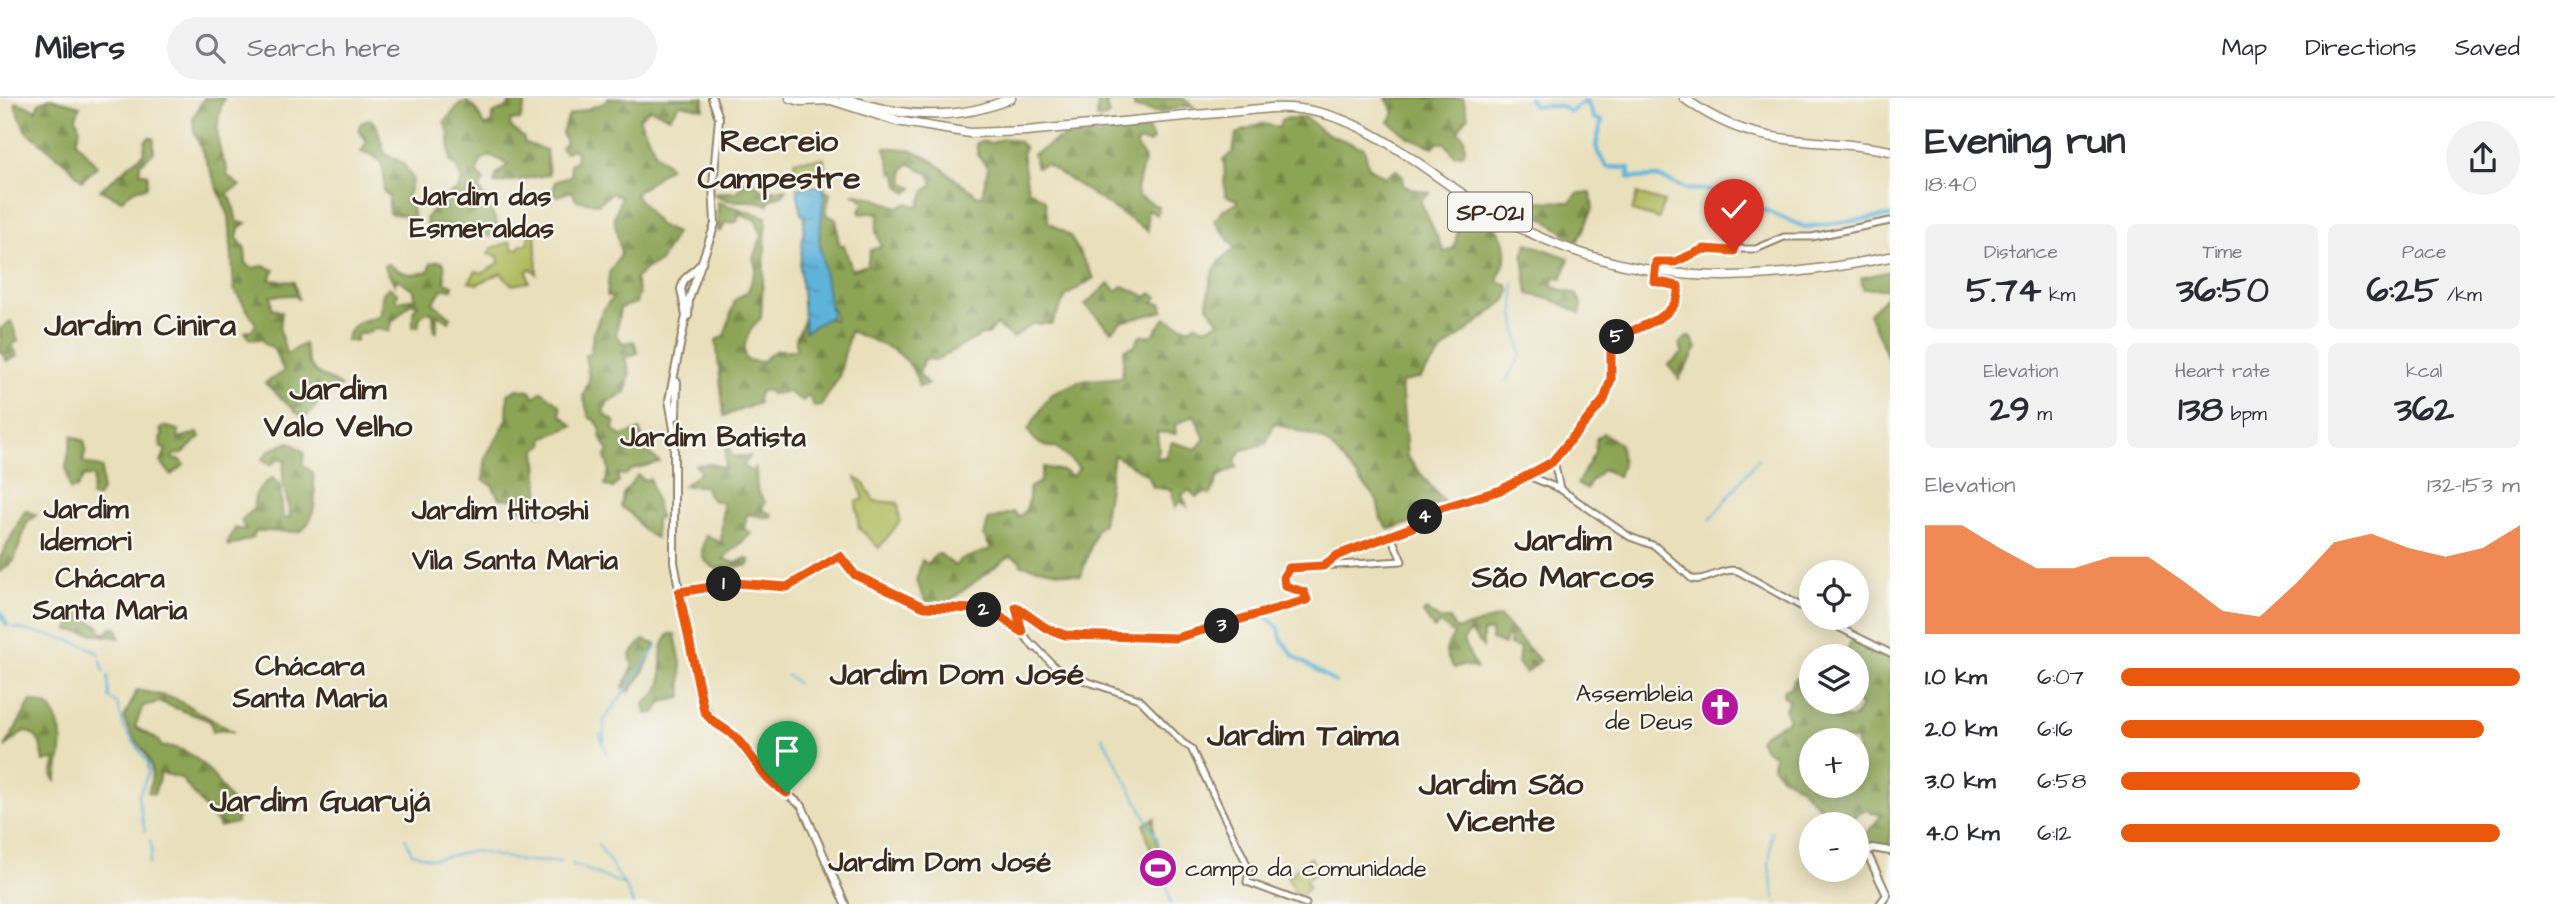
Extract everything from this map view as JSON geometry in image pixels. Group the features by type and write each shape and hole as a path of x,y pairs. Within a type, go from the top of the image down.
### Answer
{"highway":[{"path":"791,98 798,98"},
{"path":"791,98 801,102 827,99"},
{"path":"844,98 891,110 941,114 983,109 1011,98"},
{"path":"1684,98 1731,125 1774,139 1890,151"},
{"name":"SP-021","path":"827,99 897,121 970,133 1059,129 1280,108 1323,113 1363,128 1474,202 1520,228 1588,255 1645,269 1709,277 1763,277 1825,270 1890,257"}],"main road":[{"path":"689,299 716,219 713,185 719,118 712,100"},
{"path":"1323,566 1338,555 1417,525 1435,510 1508,488 1553,461 1602,404 1612,369 1611,351 1614,340 1650,326 1667,312 1678,295 1678,286 1659,283 1654,279 1655,263 1675,262 1704,249 1756,249 1784,237 1809,238 1890,221"},
{"path":"702,263 684,280 681,297 685,316 673,399 673,544 679,592 704,711 712,722 737,740 762,774 797,800 806,812 845,904"},
{"path":"675,415 673,399 691,288 688,286 681,297"},
{"path":"673,399 664,410 675,415"},
{"path":"1553,461 1560,489"},
{"path":"1526,475 1560,489 1630,537 1655,546 1690,577 1699,580 1726,570 1738,571 1799,605"},
{"path":"1306,904 1247,883 1246,861 1194,755 1143,702 1116,689 1102,687 1055,668 1022,632 1016,607 1046,628 1065,635 1176,638 1307,600 1304,592 1285,586 1286,571 1293,567 1402,561 1391,536"},
{"path":"679,592 736,583 787,587 840,556 855,575 924,607 978,609 1002,618 1022,632"},
{"path":"1844,630 1890,653"},
{"path":"1102,687 1108,693"},
{"path":"1880,904 1887,895 1867,853 1872,848 1890,851"}],"green space":[{"path":"50,98 80,106 76,118 80,129 76,141 97,166 82,181 69,166 25,130 15,105 17,102 36,110 39,103"},
{"path":"204,98 224,98 217,133 227,175 240,186 227,193 232,201 237,222 246,223 239,228 237,238 245,248 246,264 252,268 264,266 275,270 269,280 294,282 299,300 295,295 271,296 272,308 282,312 280,329 286,354 304,344 309,363 316,372 341,386 328,393 304,419 265,383 284,371 273,348 262,339 251,340 245,332 252,330 256,324 234,289 229,216 194,131 193,118"},
{"path":"505,98 527,98 520,120 510,121 511,127 523,137 525,143 546,150 549,175 494,184 497,174 508,165 492,156 482,159 476,173 484,181 479,187 501,231 496,236 464,237 447,225 427,226 426,218 440,199 457,190 462,181 455,164 450,162 449,133 444,122 461,103 468,102 476,109 484,125 491,124 493,114 508,107 510,101"},
{"path":"608,98 704,98 704,109 680,104 670,117 650,109 639,118 656,154 670,167 635,194 659,225 676,233 660,262 647,268 635,279 639,294 636,303 620,308 616,335 623,343 634,341 638,353 625,358 630,373 626,392 607,403 603,413 615,422 613,430 622,436 640,430 647,452 660,462 633,469 625,475 617,474 619,481 613,488 605,485 609,470 605,457 609,451 600,437 599,425 589,417 583,396 589,379 585,355 591,353 597,322 614,297 607,296 609,273 621,254 614,218 621,197 612,193 598,204 576,200 572,191 558,196 553,193 555,182 572,175 570,164 576,161 577,152 572,149 566,153 561,148 566,143 562,133 569,115 604,103"},
{"path":"1098,98 1183,98 1194,107 1183,106 1161,113 1134,108 1134,102 1125,99 1110,101 1106,105 1109,115 1101,119 1097,118"},
{"path":"1386,98 1463,98 1468,116 1458,131 1464,137 1465,149 1462,154 1454,155 1445,143 1437,143 1433,147 1408,137 1389,122 1394,113"},
{"path":"1305,117 1325,133 1364,148 1369,168 1385,177 1396,169 1403,177 1403,186 1430,193 1420,200 1444,252 1454,248 1464,204 1493,223 1504,243 1504,265 1498,277 1499,282 1507,284 1510,291 1506,300 1444,349 1420,378 1401,383 1407,457 1444,502 1432,506 1414,522 1389,529 1381,519 1377,500 1331,446 1322,439 1274,423 1266,444 1242,450 1235,460 1237,467 1218,477 1211,494 1204,493 1196,497 1189,490 1182,495 1187,506 1180,501 1175,508 1171,490 1153,487 1147,475 1114,455 1103,524 1097,528 1081,576 1021,565 1020,560 1010,556 945,604 927,604 916,581 922,560 928,564 936,554 940,554 955,566 960,560 991,549 984,536 988,520 1014,512 1018,517 1021,515 1028,504 1029,488 1040,482 1043,467 1064,471 1073,476 1079,468 1056,447 1039,443 1028,430 1050,395 1080,381 1122,377 1124,349 1134,346 1140,336 1153,335 1165,318 1189,329 1195,324 1205,328 1220,322 1207,306 1211,280 1220,261 1235,248 1214,221 1224,209 1238,203 1226,196 1223,160 1233,152 1236,134 1261,123 1279,128 1282,119","holes":["1194,415 1205,439 1196,449 1172,442 1165,457 1156,458 1159,449 1157,432 1176,434 1175,425"]},
{"path":"370,119 376,124 385,154 403,163 413,179 406,202 412,207 414,222 406,221 404,215 389,214 389,196 383,191 382,165 375,156 361,152 367,141 358,130 361,123"},
{"path":"1148,128 1153,140 1149,143 1140,141 1136,145 1145,159 1137,187 1138,196 1159,207 1157,215 1149,210 1147,212 1148,231 1046,164 1037,167 1033,154 1062,138 1082,133 1101,136"},
{"path":"148,138 154,138 154,152 140,164 140,172 148,174 147,187 135,190 121,200 100,190 144,153"},
{"path":"1003,138 1018,141 1025,148 1022,153 1028,189 1045,200 1048,222 1070,236 1094,278 1066,296 1052,324 1032,324 1013,338 996,325 989,335 982,335 936,360 924,359 919,374 928,384 919,387 910,365 903,357 850,331 839,377 821,406 814,407 809,396 802,401 788,392 771,394 767,390 760,392 757,399 759,403 724,416 716,340 724,337 735,300 748,291 756,269 753,258 762,236 755,219 739,214 737,222 725,223 721,231 717,231 718,202 766,217 761,318 745,343 746,360 761,362 776,350 796,350 796,338 805,319 826,317 834,320 835,314 822,286 820,270 819,238 825,191 830,192 826,215 835,218 839,242 844,245 852,270 867,265 871,250 881,246 876,232 879,212 861,214 859,211 865,202 854,194 900,207 908,203 918,207 925,191 933,184 929,174 909,163 903,170 904,184 913,188 907,193 899,186 897,174 892,173 885,148 906,149 923,155 976,195 982,196 988,167 978,156 976,143 992,143"},
{"path":"824,158 826,177 796,180 794,161"},
{"path":"748,179 769,194 773,190 786,189 784,194 770,200 768,205 755,201 721,199 715,195 716,192 736,192"},
{"path":"1520,190 1534,201 1570,202 1578,193 1591,193 1593,209 1577,242 1536,213"},
{"path":"1637,194 1664,202 1659,219 1632,211"},
{"path":"535,228 537,274 531,268 527,271 529,282 512,285 501,273 477,284 469,282 476,271 483,273 499,263 498,256 488,254 492,248 510,242 513,249 519,249 521,244 528,244 529,233"},
{"path":"1527,243 1569,258 1562,279 1554,277 1553,287 1576,294 1582,304 1580,313 1553,300 1528,294 1523,257"},
{"path":"431,263 444,263 445,282 453,285 452,289 442,289 433,303 451,317 449,322 437,314 437,332 434,331 433,314 427,312 420,317 418,327 413,327 413,311 418,305 411,303 392,322 390,331 375,328 370,332 358,334 356,341 346,340 350,330 357,324 377,317 381,312 382,294 389,287 398,294 395,298 398,301 415,298 414,290 397,279 395,285 384,266 388,264 404,272 418,274 429,271"},
{"path":"1890,271 1890,363 1869,313 1887,296 1887,289 1863,289 1861,278"},
{"path":"1109,283 1117,291 1123,286 1148,297 1151,293 1157,297 1153,302 1162,304 1163,311 1121,322 1111,331 1085,305"},
{"path":"11,321 18,341 12,345 18,356 7,361 0,350 0,329"},
{"path":"1691,337 1697,348 1679,379 1668,365 1683,353 1679,344"},
{"path":"517,389 529,391 534,397 542,391 560,405 561,415 573,426 543,438 544,444 536,450 541,515 520,510 518,500 499,498 492,485 483,480 486,456 507,420 508,394"},
{"path":"164,426 179,430 178,438 198,433 200,437 182,454 173,455 172,459 181,460 184,465 171,475 161,462 166,449 161,448 160,439 163,434 160,431"},
{"path":"1603,433 1620,444 1622,465 1618,477 1603,469 1587,489 1577,484 1595,452 1596,439"},
{"path":"726,435 732,456 750,456 743,466 753,472 754,467 756,469 757,490 765,502 762,510 772,514 771,518 747,514 744,529 752,533 723,559 736,563 746,558 750,561 749,565 717,569 707,563 702,551 706,535 721,543 723,503 712,500 704,486 683,486 701,472 695,465 712,464 725,468"},
{"path":"72,436 84,441 86,449 83,462 102,468 102,490 97,498 91,497 94,477 84,476 77,488 70,490 66,467"},
{"path":"290,442 304,452 303,465 313,473 314,505 306,526 300,532 256,531 253,538 229,546 227,544 235,528 246,530 241,521 254,508 258,490 272,478 280,485 283,518 290,518 283,483 285,461 279,459 270,465 262,460 270,450"},
{"path":"638,475 644,480 650,479 660,518 656,519 656,538 650,536 631,514 621,507 623,494"},
{"path":"856,478 863,482 874,501 898,503 900,521 879,548 859,528 856,502 864,499"},
{"path":"25,510 36,515 27,523 14,561 0,572 0,558"},
{"path":"69,608 81,611 80,616 99,626 101,632 106,634 111,628 117,628 120,638 68,630 72,620 62,616"},
{"path":"1426,610 1440,619 1450,619 1456,630 1500,617 1540,661 1534,666 1532,661 1529,662 1532,668 1526,673 1518,663 1520,648 1509,645 1510,636 1506,637 1504,645 1492,640 1491,631 1483,632 1483,647 1470,631 1463,641 1477,669 1462,665 1454,668 1446,651 1454,634 1440,623 1434,629 1423,613"},
{"path":"669,634 675,634 681,663 682,698 662,702 656,712 646,714 644,703 653,696 661,682 661,653"},
{"path":"643,640 656,644 642,674 629,692 623,687 633,667 630,655"},
{"path":"1869,648 1890,658 1890,847 1869,845 1869,831 1882,814 1870,813 1868,809 1862,812 1823,812 1810,798 1869,798 1869,728 1799,728 1799,786 1782,777 1773,767 1774,755 1766,750 1759,740 1789,720 1785,710 1789,700 1783,695 1784,689 1790,688 1795,678 1799,679 1799,714 1842,714 1845,718 1854,718 1857,714 1869,714"},
{"path":"137,690 174,698 234,732 221,729 213,732 210,721 160,702 143,706 135,727 157,739 162,747 174,747 197,759 216,780 238,812 237,823 220,827 181,778 161,773 154,794 148,792 151,779 149,760 128,729 124,718"},
{"path":"31,701 49,706 59,725 62,742 56,781 52,775 56,759 44,762 39,742 34,735 24,731 5,747"},
{"path":"1155,818 1153,825 1166,878 1158,881 1144,824"},
{"path":"1311,857 1317,871 1306,881 1309,887 1298,898 1287,877"}],"water":[{"path":"825,187 819,241 832,316 805,331 800,266 805,216 801,214 797,188"}],"waterway":[{"path":"1529,98 1534,106 1561,106 1570,112 1586,101 1594,118 1602,121 1596,144 1598,153 1607,167 1629,168 1629,177 1632,178 1658,177 1687,189 1709,190 1736,198 1805,227 1890,216"},
{"path":"1714,192 1727,219 1717,246"},
{"path":"1506,381 1521,355 1514,314 1514,282"},
{"path":"1710,520 1759,458"},
{"path":"1260,611 1279,628 1281,639 1294,656 1335,682"},
{"path":"0,612 7,625"},
{"path":"12,627 82,644 99,654"},
{"path":"604,741 604,720 657,646"},
{"path":"101,660 104,672"},
{"path":"787,675 797,683"},
{"path":"108,676 109,698 117,703 124,728 148,763 148,774 138,797 145,831"},
{"path":"600,734 606,753"},
{"path":"1102,736 1157,838 1171,904"},
{"path":"1772,831 1769,867 1775,899"},
{"path":"405,838 412,853 432,859 475,851 522,861 563,862"},
{"path":"149,864 152,851 150,840"},
{"path":"598,844 624,884"},
{"path":"572,864 625,885 633,904"}],"place":[{"name":"Assembleia de Deus","path":"1720,707"},
{"name":"campo da comunidade","path":"1158,868"}],"district":[{"name":"Recreio Campestre","path":"779,158"},
{"name":"Jardim das Esmeraldas","path":"482,211"},
{"name":"Jardim Cinira","path":"140,324"},
{"name":"Jardim Valo Velho","path":"338,406"},
{"name":"Jardim Batista","path":"713,436"},
{"name":"Jardim Hitoshi","path":"500,509"},
{"name":"Jardim Idemori","path":"86,524"},
{"name":"Jardim São Marcos","path":"1563,558"},
{"name":"Vila Santa Maria","path":"515,559"},
{"name":"Chácara Santa Maria","path":"110,593"},
{"name":"Jardim Dom José","path":"957,673"},
{"name":"Chácara Santa Maria","path":"310,681"},
{"name":"Jardim Taima","path":"1303,734"},
{"name":"Jardim Guarujá","path":"320,800"},
{"name":"Jardim São Vicente","path":"1501,802"},
{"name":"Jardim Dom José","path":"940,861"}],"route":[{"path":"787,793 771,783 733,735 712,722 704,711 679,592 736,583 787,587 840,556 861,579 889,589 924,607 978,609 1002,618 1022,632 1016,607 1046,628 1065,635 1140,639 1189,635 1307,600 1304,592 1285,586 1284,576 1289,568 1323,566 1338,555 1391,536 1396,531 1413,527 1435,510 1501,490 1552,462 1604,400 1611,379 1610,361 1614,340 1650,326 1667,312 1678,295 1680,287 1654,281 1656,262 1675,262 1704,249 1734,251"}]}
